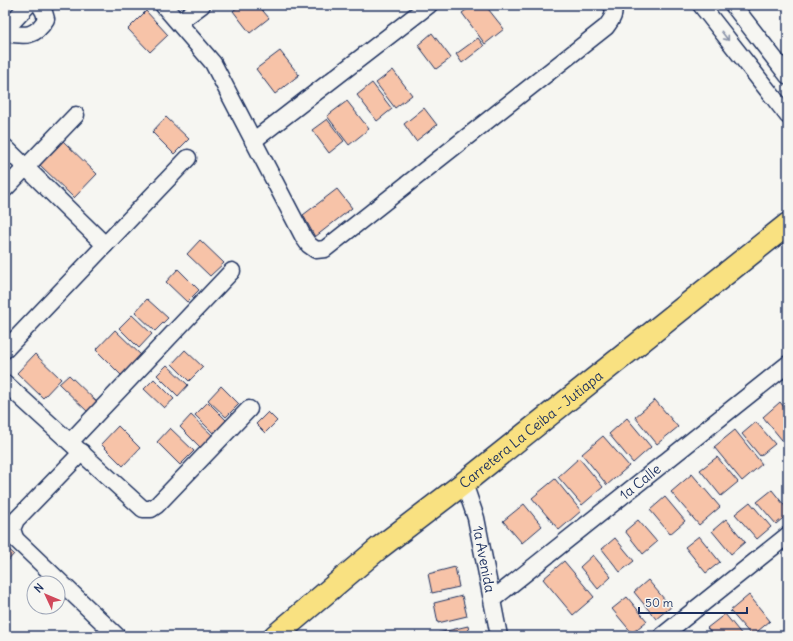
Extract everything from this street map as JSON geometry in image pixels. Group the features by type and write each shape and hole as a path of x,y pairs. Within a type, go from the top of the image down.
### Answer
{"main road":[{"name":"Carretera La Ceiba - Jutiapa","path":"275,636 379,548 464,483 788,224"}],"street":[{"path":"5,30 28,5"},
{"path":"5,33 24,36 38,30 46,19 40,5"},
{"path":"179,22 202,5"},
{"path":"253,141 429,5"},
{"path":"168,6 179,22 213,63 304,238 309,245 316,250 325,249 606,27 613,18 614,10 612,5"},
{"path":"733,5 788,76"},
{"path":"706,7 788,116"},
{"path":"5,189 76,115"},
{"path":"5,147 105,245"},
{"path":"5,350 188,158"},
{"path":"117,636 10,533 16,520 76,447 232,271"},
{"name":"1a Calle","path":"493,599 788,364"},
{"path":"5,383 143,509 151,509 157,505 249,409"},
{"name":"1a Avenida","path":"464,483 476,518 499,636"},
{"path":"662,636 788,535"}],"building":[{"path":"240,5 258,5 269,18 250,33 233,11"},
{"path":"473,5 485,5 504,29 485,44 462,13"},
{"path":"146,11 168,35 150,52 128,29"},
{"path":"432,33 451,58 436,69 418,45"},
{"path":"478,38 484,46 462,63 456,54"},
{"path":"280,51 299,75 275,94 256,69"},
{"path":"393,70 412,95 395,108 376,83"},
{"path":"372,83 392,109 377,121 357,95"},
{"path":"347,101 369,129 349,145 327,116"},
{"path":"424,108 437,125 416,141 404,124"},
{"path":"166,117 189,139 174,154 152,132"},
{"path":"327,119 344,141 329,153 312,130"},
{"path":"63,141 97,174 74,198 40,165"},
{"path":"337,189 352,208 315,237 303,215"},
{"path":"200,240 224,263 210,276 187,254"},
{"path":"178,269 199,290 187,302 166,282"},
{"path":"147,299 168,318 155,331 135,312"},
{"path":"132,315 152,334 139,348 119,328"},
{"path":"115,330 144,358 124,378 96,350"},
{"path":"185,350 203,367 189,381 172,364"},
{"path":"35,354 61,379 43,398 17,373"},
{"path":"167,365 188,385 178,396 157,375"},
{"path":"69,375 99,404 90,414 59,384"},
{"path":"154,379 174,399 164,408 144,389"},
{"path":"221,386 239,404 226,417 208,400"},
{"path":"655,400 678,427 657,444 635,417"},
{"path":"208,402 227,421 214,434 195,415"},
{"path":"780,402 788,412 788,434 782,440 763,417"},
{"path":"268,412 277,421 265,433 256,424"},
{"path":"191,415 213,436 201,448 180,427"},
{"path":"627,418 651,447 633,463 609,434"},
{"path":"756,422 775,444 760,456 742,434"},
{"path":"118,426 140,448 123,466 101,444"},
{"path":"170,428 194,451 180,465 157,442"},
{"path":"735,430 762,464 742,481 714,447"},
{"path":"603,436 629,466 607,485 582,454"},
{"path":"717,457 738,482 721,496 700,470"},
{"path":"579,458 603,487 582,505 558,477"},
{"path":"692,474 720,507 699,525 671,492"},
{"path":"555,479 581,511 559,530 532,498"},
{"path":"772,490 788,510 788,514 776,524 757,502"},
{"path":"665,497 685,521 670,534 650,510"},
{"path":"750,502 771,527 757,539 735,514"},
{"path":"524,504 542,526 522,543 503,521"},
{"path":"726,519 745,542 731,554 712,531"},
{"path":"638,520 657,542 643,554 625,531"},
{"path":"699,536 720,562 706,573 685,547"},
{"path":"615,538 634,561 620,572 602,549"},
{"path":"5,546 14,554 5,564"},
{"path":"593,555 611,577 598,589 580,567"},
{"path":"564,561 594,597 573,615 543,579"},
{"path":"455,567 459,587 432,593 428,574"},
{"path":"648,580 671,607 656,619 634,592"},
{"path":"749,595 770,621 752,636 730,611"},
{"path":"462,596 467,616 438,623 434,603"},
{"path":"627,597 647,621 632,633 612,609"},
{"path":"725,614 743,636 714,636 707,628"},
{"path":"468,626 470,636 439,636 438,633"}]}
